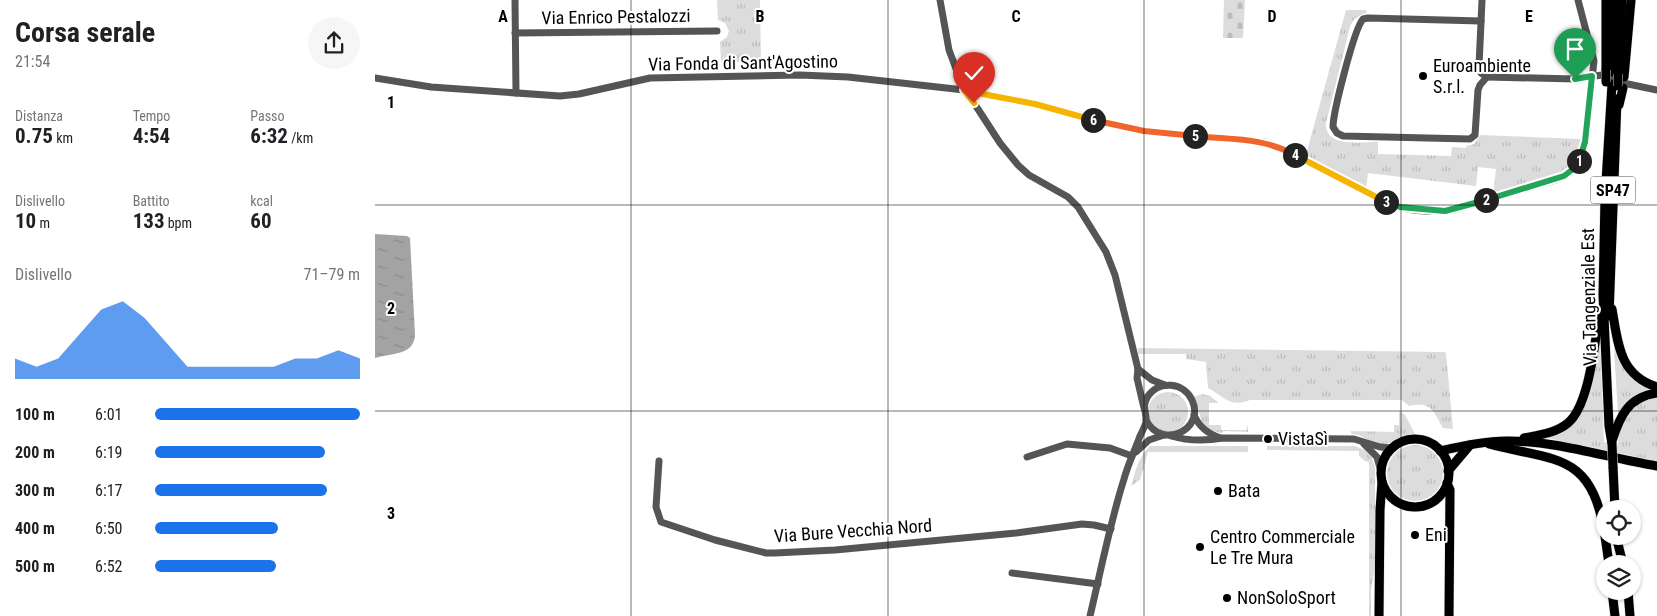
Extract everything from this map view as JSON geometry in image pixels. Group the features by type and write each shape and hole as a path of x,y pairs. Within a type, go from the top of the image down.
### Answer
{"main road":[{"path":"1606,0 1615,73"},
{"path":"1614,0 1614,114"},
{"path":"1614,114 1615,73 1622,0"},
{"path":"1615,73 1631,0"},
{"name":"Via Tangenziale Est","path":"1614,114 1612,219 1606,294 1615,500"},
{"path":"1606,294 1619,347 1625,363 1632,373 1641,380 1657,387"},
{"path":"1511,441 1548,433 1561,428 1573,419 1578,412 1584,398 1606,294"},
{"path":"1611,444 1619,420 1627,409 1643,397 1657,392"},
{"path":"1379,616 1381,472 1385,457 1392,448 1406,441 1417,440 1427,442 1440,451 1446,460 1448,471 1447,483 1438,498 1429,504 1417,507 1406,506 1395,501 1387,493 1382,482"},
{"path":"1440,451 1482,442 1511,441 1563,446 1657,466"},
{"path":"1482,442 1562,462 1573,468 1588,482 1597,500"},
{"path":"1448,471 1470,445"},
{"path":"1447,483 1450,490 1449,616"},
{"path":"1613,600 1615,616"},
{"path":"1619,600 1619,616"},
{"path":"1629,600 1630,616"}],"street":[{"path":"515,0 516,93"},
{"path":"940,0 949,50 964,90 1000,143 1018,165 1033,178 1068,197 1083,213 1106,252 1115,275 1138,369 1137,378 1146,420 1153,430 1186,439 1347,439 1392,448"},
{"path":"1482,0 1479,66 1481,72 1487,77 1575,79 1602,75 1628,84 1657,90"},
{"name":"Via Fonda di Sant'Agostino","path":"375,78 431,87 566,96 635,81 659,78 800,75 840,76 964,90 1035,104 1134,129 1265,142 1288,151 1396,206 1445,211 1556,180 1573,169 1583,149 1593,57 1578,0"},
{"path":"1481,21 1363,19 1358,26 1334,118 1333,130 1339,135 1470,140 1475,135 1478,87 1487,77"},
{"name":"Via Enrico Pestalozzi","path":"515,33 717,31"},
{"path":"1132,456 1145,442 1185,430 1190,425 1194,415 1194,403 1188,393 1178,386 1165,385 1152,380 1138,369"},
{"path":"1144,408 1149,395 1156,388 1165,385"},
{"path":"1194,415 1206,431 1223,438"},
{"path":"1090,616 1124,478 1146,420"},
{"path":"1360,441 1371,449 1377,457 1381,472"},
{"path":"1027,457 1067,444 1110,448 1132,456"},
{"name":"Via Bure Vecchia Nord","path":"659,461 656,507 661,522 715,540 766,553 791,554 835,550 1082,524 1111,529"},
{"path":"1012,573 1098,584"}],"green space":[{"path":"717,0 760,0 761,62 721,62 720,42 727,37 729,31 725,23 718,20"},
{"path":"1224,0 1245,0 1243,38 1223,38"},
{"path":"1346,10 1366,10 1367,13 1356,18 1350,27 1326,123 1327,131 1331,137 1354,143 1378,142 1378,154 1451,156 1452,147 1466,148 1466,146 1474,144 1480,135 1580,139 1581,147 1575,160 1561,174 1493,196 1496,169 1478,167 1476,186 1368,173 1366,189 1305,158"},
{"path":"1600,338 1604,442 1618,445 1619,433 1625,416 1640,402 1657,396 1657,461 1547,438 1569,426"},
{"path":"1138,348 1444,352 1446,353 1453,429 1443,428 1431,408 1422,405 1409,406 1402,400 1250,400 1237,403 1232,402 1208,388 1206,362 1186,359 1186,354 1138,354"},
{"path":"1614,349 1629,374 1651,390 1618,414"},
{"path":"1172,392 1179,395 1185,401 1188,412 1187,420 1179,429 1172,432 1164,432 1157,429 1149,420 1148,408 1151,401 1160,393"},
{"path":"1202,394 1210,396 1218,402 1209,403 1209,425 1221,425 1221,430 1246,430 1248,425 1248,432 1224,431 1221,433 1207,428 1203,424 1194,397"},
{"path":"1399,411 1405,415 1415,434 1381,444 1359,435 1351,434 1351,431 1394,432 1394,425 1399,425"},
{"path":"1415,445 1426,447 1435,453 1441,462 1443,473 1441,484 1435,493 1426,499 1415,501 1404,499 1395,493 1389,484 1387,473 1389,462 1395,453 1404,447"},
{"path":"1150,446 1248,446 1248,452 1148,452 1140,480 1131,486 1140,459"},
{"path":"1267,446 1354,446 1366,451 1373,460 1375,468 1375,566 1371,590 1371,616 1369,616 1369,462 1359,456 1359,451 1267,450"}],"water":[{"path":"375,234 407,236 410,238 415,335 414,342 406,350 375,358"}],"place":[{"name":"Euroambiente S.r.l.","path":"1423,76"},
{"name":"VistaSì","path":"1268,439"},
{"name":"Bata","path":"1218,491"},
{"name":"Eni","path":"1415,535"},
{"name":"Centro Commerciale Le Tre Mura","path":"1200,547"},
{"name":"NonSoloSport","path":"1227,598"}],"route":[{"path":"974,103 964,90 1035,104 1099,122 1144,131 1265,142 1288,151 1396,206 1445,211 1556,180 1570,173 1581,157 1585,142 1592,76 1575,79"}]}
